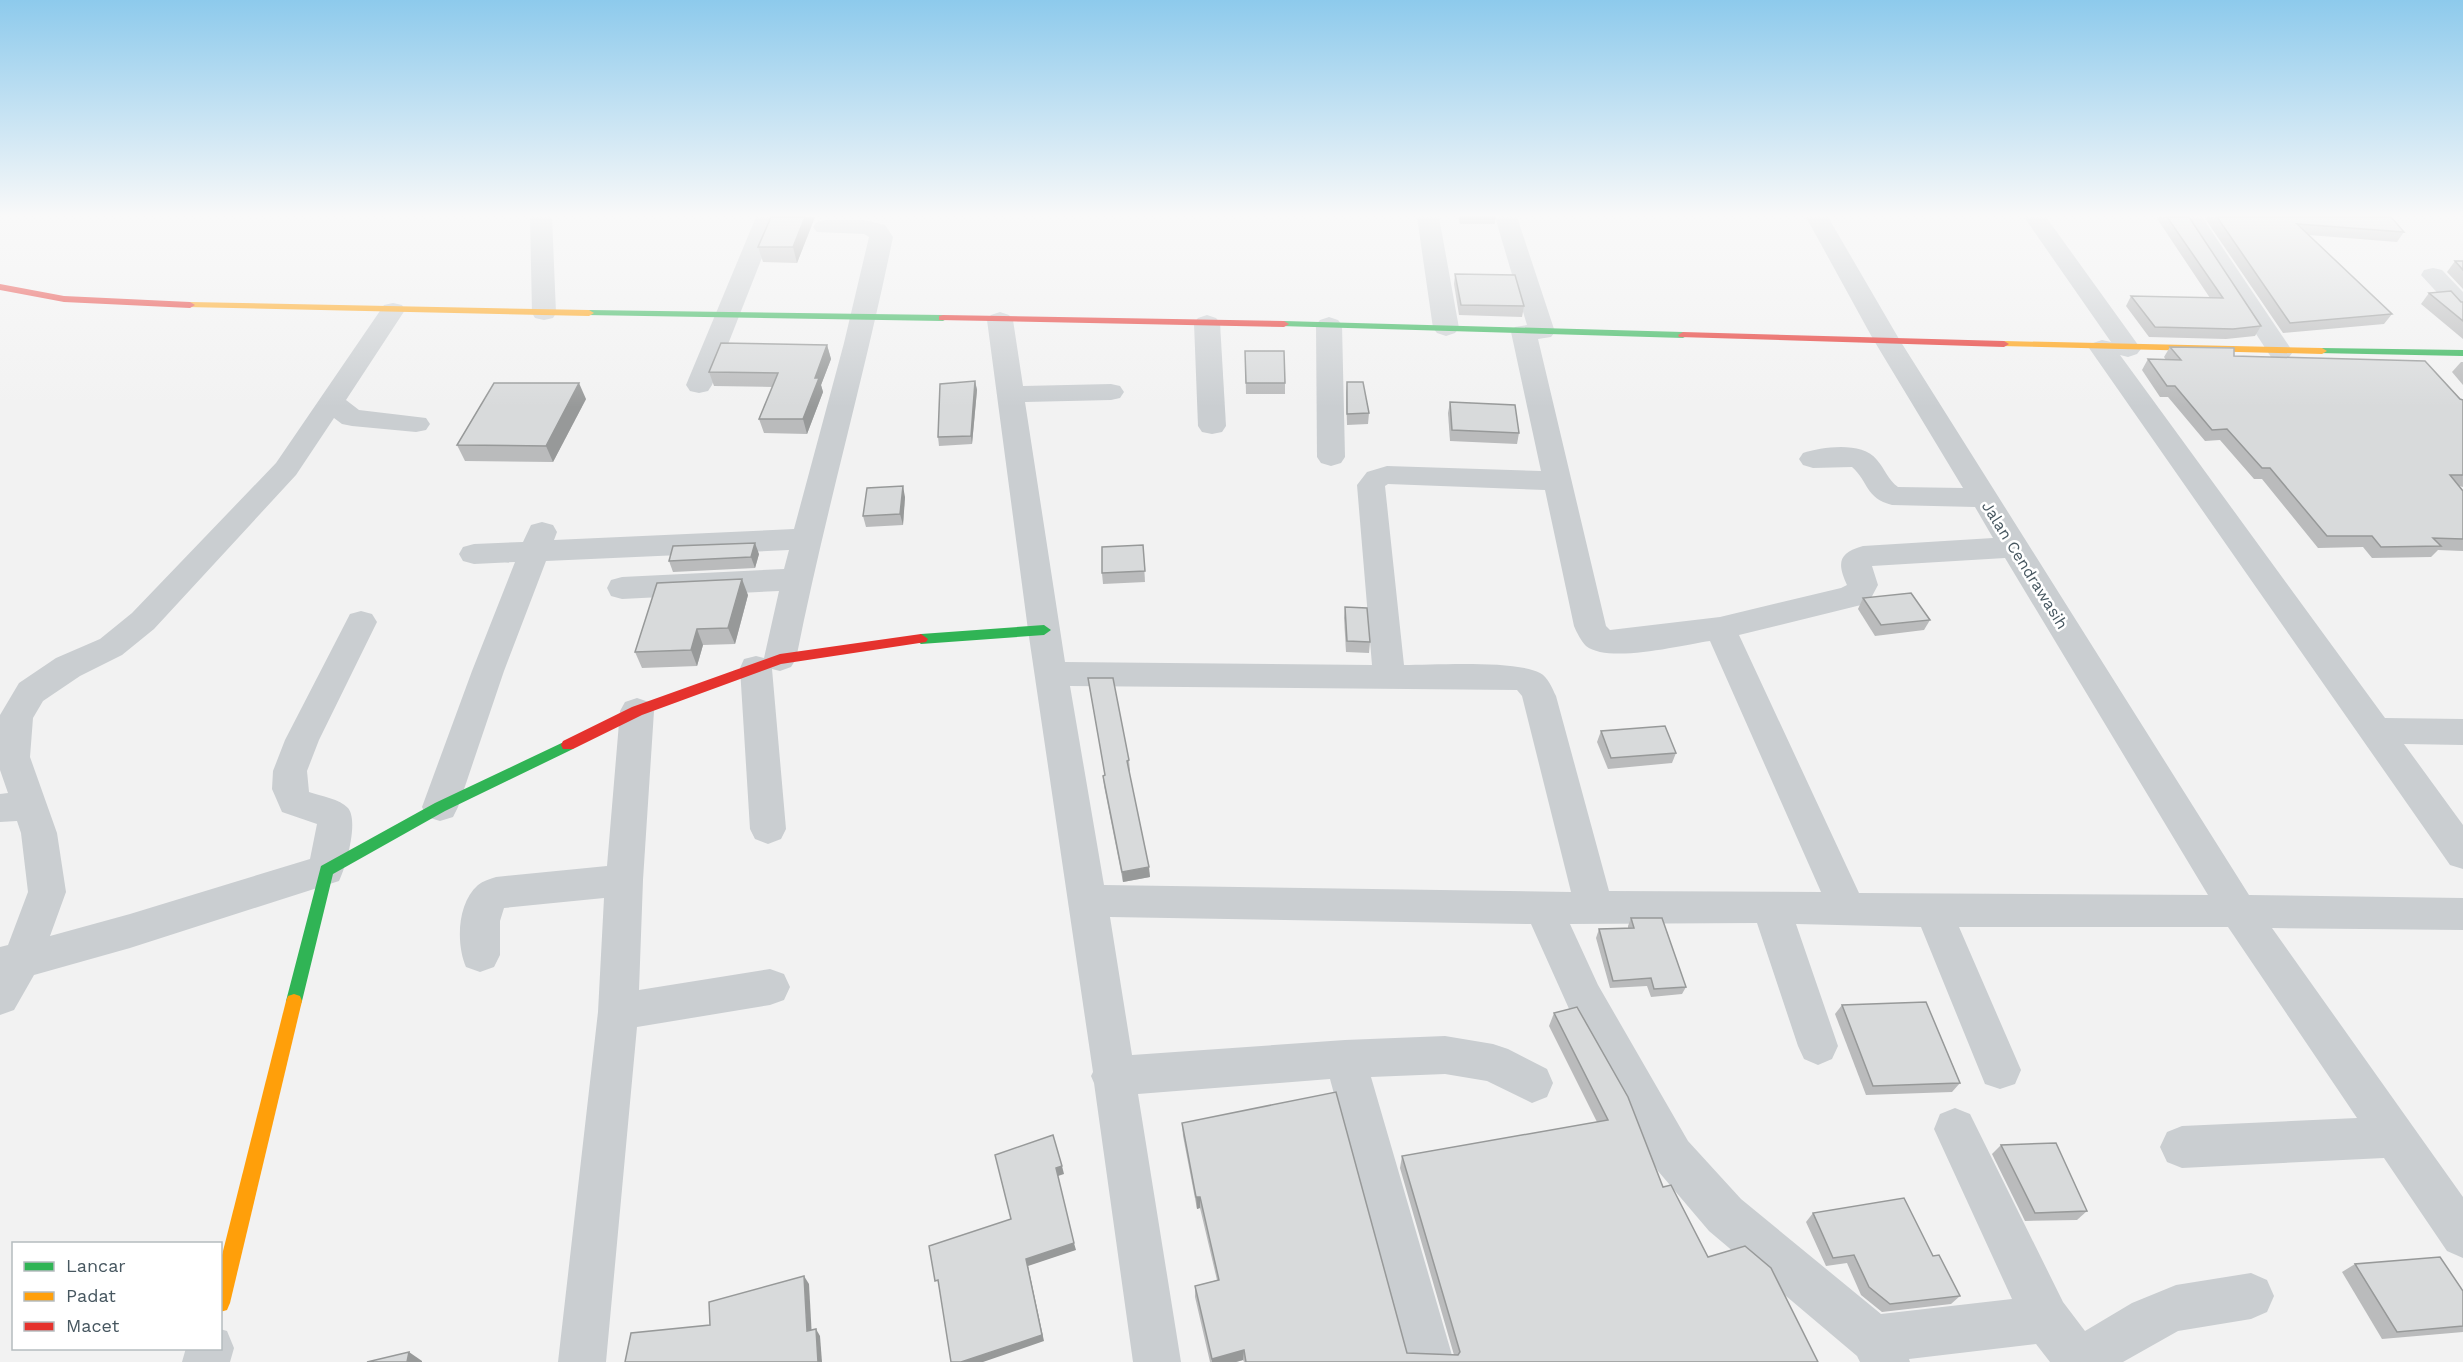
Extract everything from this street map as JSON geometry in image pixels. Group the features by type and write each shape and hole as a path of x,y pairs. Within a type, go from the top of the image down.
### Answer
{"main road":[{"path":"0,287 64,299 222,306 1207,322 1533,332 1886,339 2115,348 2463,353"},
{"path":"222,1295 326,870 440,807 637,711 768,664 908,640 1044,630"}],"street":[{"path":"543,281 544,313"},
{"path":"699,385 741,281"},
{"path":"768,829 768,664 806,539 865,318 872,281"},
{"path":"1438,281 1446,328"},
{"path":"1521,281 1533,332 1557,481 1590,626 1594,636 1602,642 1614,643 1720,628 1850,597 1859,592 1863,585 1856,570 1857,559 1863,556 2013,547"},
{"name":"Jalan Cendrawasih","path":"1852,281 1983,498 2238,911 2463,1235"},
{"path":"2074,281 2115,348 2376,731 2458,838"},
{"path":"2233,281 2280,352"},
{"path":"2438,281 2463,306"},
{"path":"0,997 11,962 47,892 39,833 14,806 16,717 31,692 68,667 111,647 143,621 286,469 393,310"},
{"path":"1000,320 1044,630 1088,901 1157,1362"},
{"path":"1207,322 1212,426"},
{"path":"1329,325 1331,458"},
{"path":"2416,353 2440,378"},
{"path":"1011,394 1111,392"},
{"path":"331,402 352,418 416,424"},
{"path":"1813,459 1857,458 1867,463 1882,492 1892,496 1983,498"},
{"path":"1389,677 1371,485 1377,478 1387,475 1557,481"},
{"path":"474,554 539,539 806,539"},
{"path":"440,807 488,671 539,539"},
{"path":"622,588 795,579"},
{"path":"11,962 130,931 326,870 336,819 328,813 295,802 290,789 290,771 302,740 361,622"},
{"path":"1720,628 1847,908"},
{"path":"1051,675 1516,678 1528,680 1535,686 1594,908"},
{"path":"582,1362 618,1012 624,880 637,711"},
{"path":"2376,731 2463,732"},
{"path":"480,955 483,906 490,896 508,890 624,880"},
{"path":"1088,901 1543,908 1771,906 1933,911 2463,914"},
{"path":"1771,906 1818,1046"},
{"path":"1543,908 1584,998 1673,1156 1725,1215 1880,1351 2046,1319"},
{"path":"1933,911 2000,1070"},
{"path":"618,1012 770,987"},
{"path":"1113,1076 1345,1059 1445,1055 1493,1063 1532,1083"},
{"path":"1345,1059 1430,1362"},
{"path":"1955,1129 2046,1319 2080,1361 2150,1320 2176,1308 2251,1296"},
{"path":"2182,1147 2394,1137"}],"building":[{"path":"1456,281 1517,281 1524,306 1461,305"},
{"path":"2211,281 2231,281 2261,326 2233,329 2155,327 2131,296 2223,298"},
{"path":"2261,281 2357,281 2392,314 2290,323"},
{"path":"2451,291 2463,302 2463,321 2429,293"},
{"path":"721,343 827,345 815,378 819,378 803,419 759,419 778,373 709,372"},
{"path":"2170,347 2234,348 2234,356 2425,361 2463,400 2463,475 2450,475 2463,491 2463,539 2433,538 2441,546 2381,547 2372,536 2327,536 2270,468 2262,468 2227,429 2212,430 2175,386 2167,386 2148,359 2181,360"},
{"path":"1245,351 1284,351 1285,383 1246,383"},
{"path":"975,381 971,436 938,437 940,384"},
{"path":"1347,382 1363,382 1369,413 1347,414"},
{"path":"494,383 579,383 546,446 457,445"},
{"path":"1450,402 1515,405 1519,433 1452,430"},
{"path":"903,486 900,514 863,516 867,488"},
{"path":"755,543 751,557 669,561 673,546"},
{"path":"1143,545 1145,571 1102,573 1102,547"},
{"path":"742,579 728,628 697,629 691,650 635,652 657,583"},
{"path":"1911,593 1930,620 1881,625 1863,598"},
{"path":"1345,607 1367,608 1370,642 1347,641"},
{"path":"1088,678 1113,678 1149,867 1122,872 1103,776 1105,775"},
{"path":"1665,726 1676,753 1611,758 1601,731"},
{"path":"1631,918 1662,918 1686,987 1654,989 1651,978 1613,981 1599,929 1634,928"},
{"path":"1926,1002 1960,1083 1873,1086 1842,1005"},
{"path":"1577,1007 1628,1097 1663,1187 1671,1185 1708,1257 1745,1246 1771,1268 1818,1362 1246,1362 1244,1350 1212,1359 1195,1286 1219,1280 1200,1197 1196,1197 1182,1123 1336,1092 1407,1353 1458,1355 1460,1352 1402,1156 1608,1120 1554,1013"},
{"path":"1053,1135 1062,1166 1056,1168 1074,1243 1026,1259 1042,1335 961,1362 951,1362 938,1280 935,1281 929,1246 1011,1219 995,1155"},
{"path":"2056,1143 2087,1211 2035,1213 2001,1145"},
{"path":"1904,1198 1933,1256 1939,1255 1960,1296 1890,1304 1869,1287 1854,1255 1833,1258 1813,1213"},
{"path":"2440,1257 2463,1291 2463,1326 2397,1332 2355,1264"},
{"path":"804,1276 807,1331 816,1329 818,1362 625,1362 631,1333 710,1325 709,1302"},
{"path":"409,1352 407,1362 367,1362"}],"traffic: fast":[{"path":"589,313 943,318"},
{"path":"1284,324 1683,335"},
{"path":"2322,351 2463,353"},
{"path":"921,639 1044,630"},
{"path":"294,1001 326,870 440,807 568,745"}],"traffic: slow":[{"path":"190,305 589,313"},
{"path":"2004,344 2322,351"},
{"path":"222,1295 294,1001"}],"traffic: jam":[{"path":"0,287 64,299 190,305"},
{"path":"943,318 1284,324"},
{"path":"1683,335 2004,344"},
{"path":"568,745 637,711 780,659 921,639"}]}
